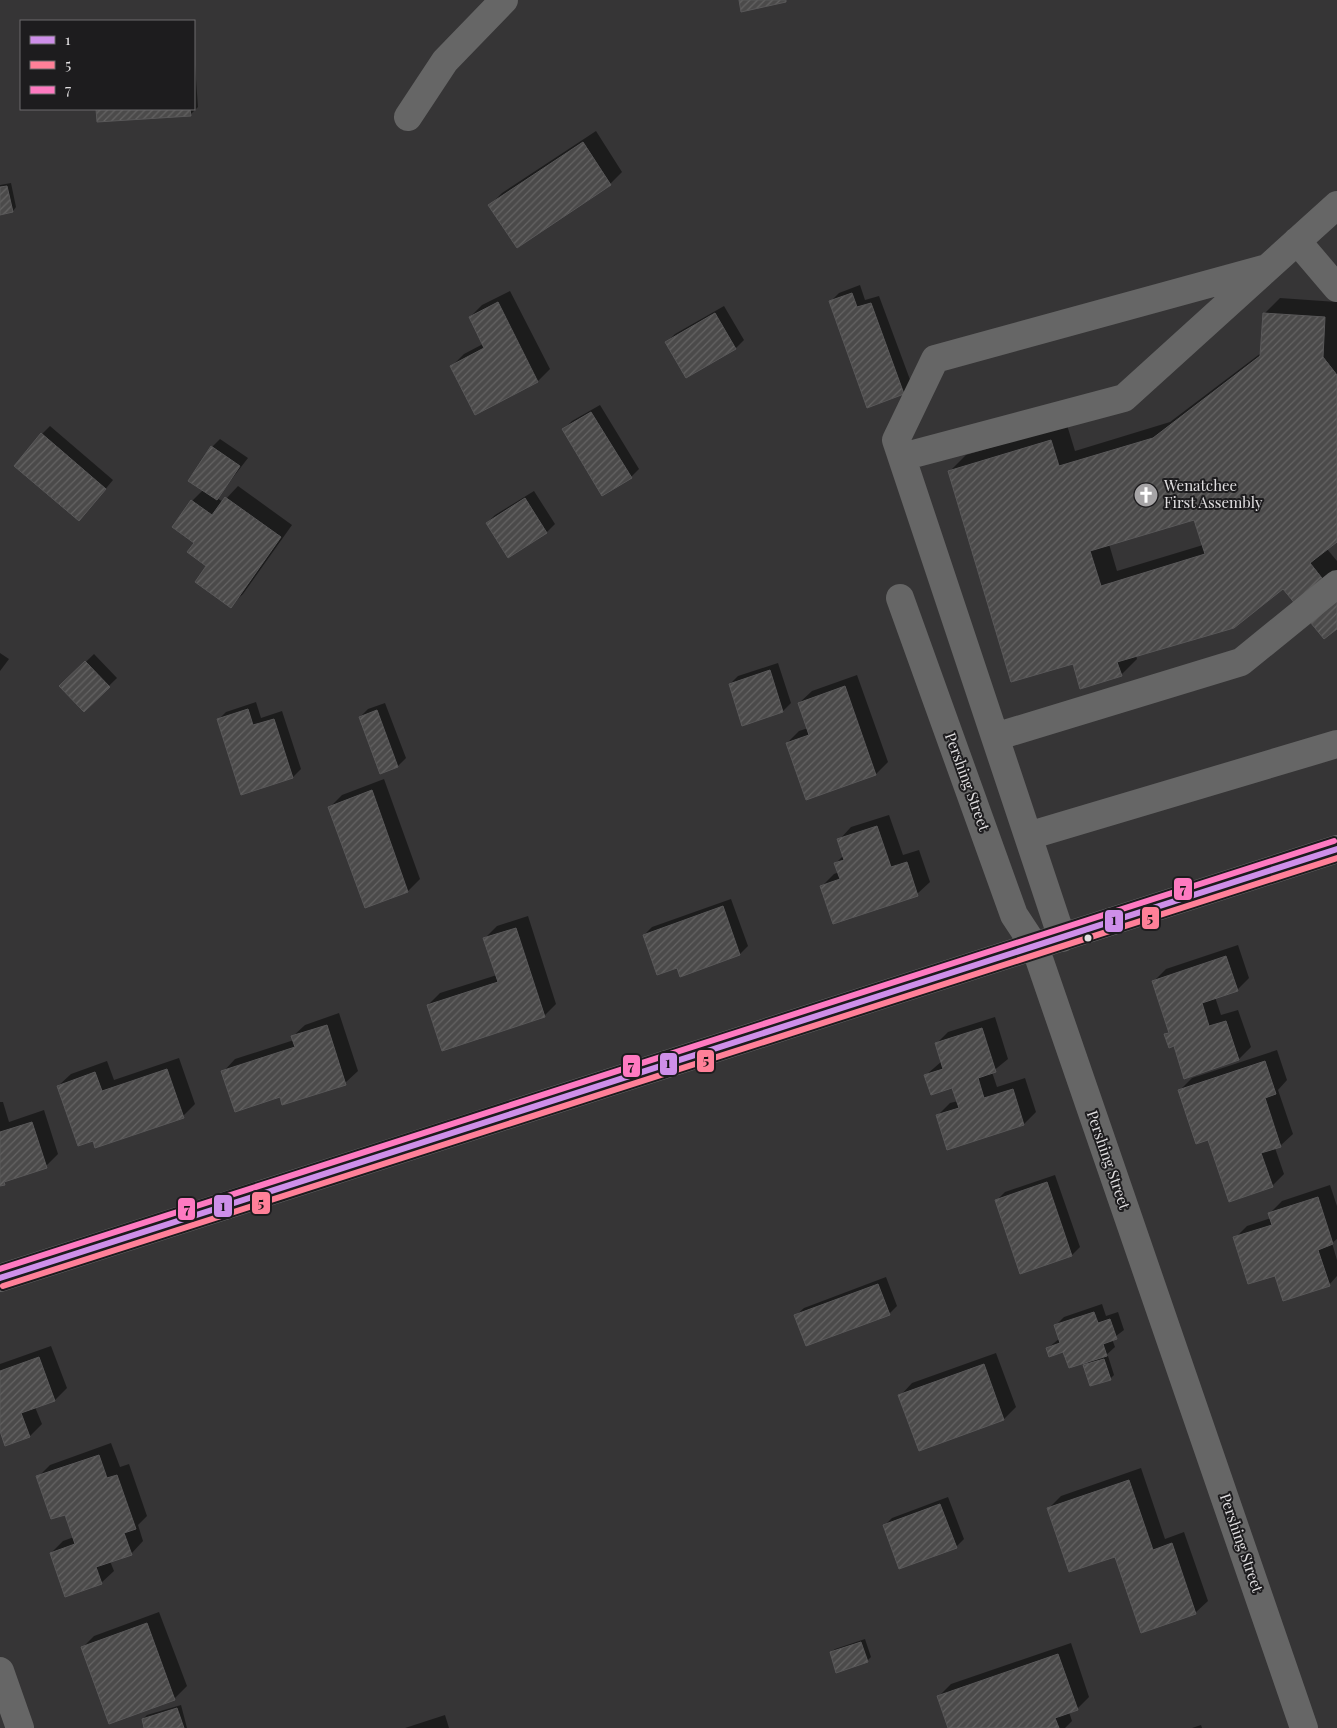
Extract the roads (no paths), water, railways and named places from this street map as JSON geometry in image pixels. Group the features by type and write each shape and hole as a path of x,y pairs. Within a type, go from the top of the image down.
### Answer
{"street":[{"path":"408,117 445,61 504,0"},
{"path":"902,458 1124,398 1337,205"},
{"path":"1297,241 1337,288"},
{"path":"1062,938 896,440 936,359 1267,268"},
{"path":"995,737 1241,662 1337,584"},
{"name":"Pershing Street","path":"900,598 1014,914 1034,947 1304,1728"},
{"path":"1028,836 1337,744"},
{"path":"0,1278 1337,849"},
{"path":"0,1671 20,1728"}],"place":[{"name":"Wenatchee First Assembly","path":"1146,495"}]}
